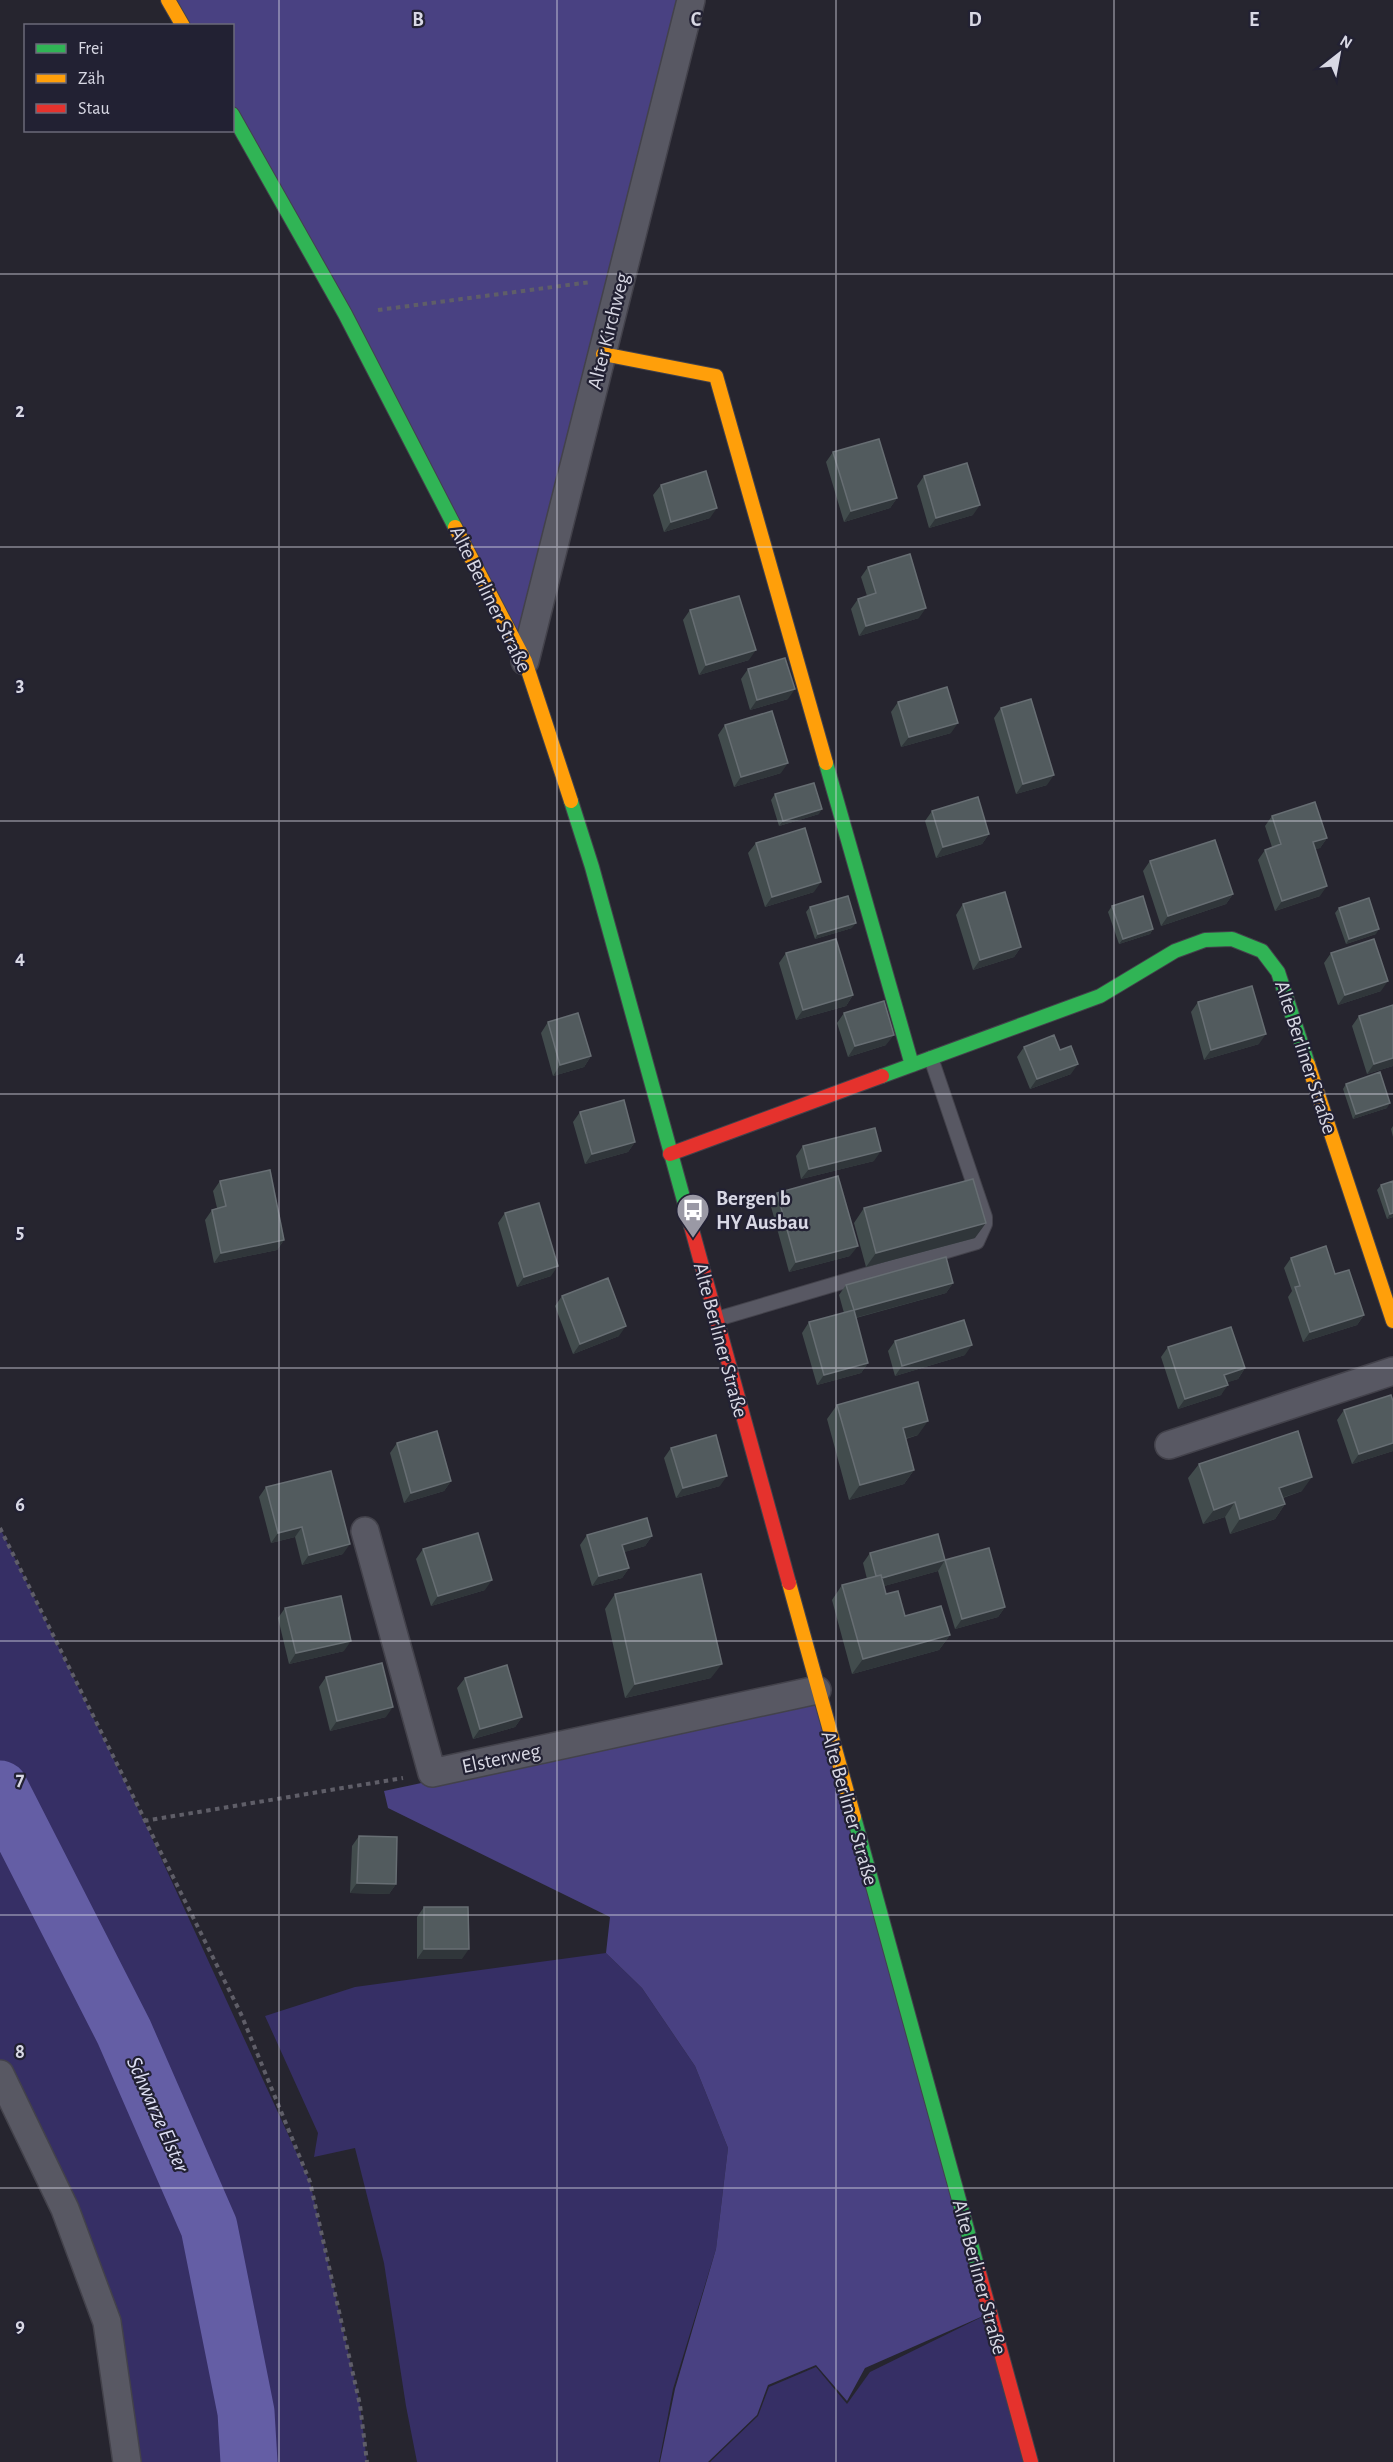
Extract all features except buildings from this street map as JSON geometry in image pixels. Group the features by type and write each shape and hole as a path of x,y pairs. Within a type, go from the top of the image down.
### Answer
{"main road":[{"path":"168,0 182,24"},
{"name":"Alte Berliner Straße","path":"234,118 345,314 525,661 592,867 1030,2462"},
{"path":"603,354 716,376 912,1065"},
{"name":"Alte Berliner Straße","path":"670,1154 1100,996 1175,951 1205,940 1232,939 1262,951 1278,972 1393,1321"}],"street":[{"name":"Alter Kirchweg","path":"525,661 691,0"},
{"path":"1168,1445 1393,1371"},
{"name":"Elsterweg","path":"365,1531 432,1773 817,1690"},
{"path":"0,2074 66,2210 107,2322 127,2462"}],"lane":[{"path":"716,1320 977,1242 986,1224 985,1217 931,1058"}],"path":[{"path":"345,314 622,278"},
{"path":"0,1528 241,2014 310,2182 360,2405 367,2462"},
{"path":"144,1821 432,1773"}],"shaded area":[{"path":"169,0 691,0 525,660 234,115 234,24 182,24"},
{"path":"0,1528 144,1821 310,2182 360,2405 367,2462 127,2462 107,2322 0,2074"},
{"path":"819,1698 990,2313 865,2368 847,2401 816,2365 768,2385 757,2415 708,2462 660,2462 675,2389 716,2249 728,2148 695,2066 642,1988 606,1953 610,1917 388,1808 384,1791"},
{"path":"606,1953 642,1988 695,2066 728,2148 716,2249 673,2389 659,2462 417,2462 384,2263 355,2148 314,2157 318,2133 265,2016 355,1987"},
{"path":"990,2313 1030,2462 710,2462 758,2416 769,2387 816,2367 847,2404 870,2372"}],"waterway":[{"name":"Schwarze Elster","path":"0,1789 124,2032 209,2227 246,2412 249,2462"}],"traffic: fast":[{"path":"234,118 345,314 455,527"},
{"path":"826,763 912,1065"},
{"path":"571,801 592,867 691,1226"},
{"path":"882,1076 1100,996 1175,951 1205,940 1232,939 1262,951 1278,972 1308,1064"},
{"path":"854,1817 978,2269"}],"traffic: slow":[{"path":"168,0 182,24"},
{"path":"603,354 716,376 826,763"},
{"path":"455,527 525,661 571,801"},
{"path":"1308,1064 1393,1321"},
{"path":"789,1583 854,1817"}],"traffic: jam":[{"path":"670,1154 882,1076"},
{"path":"691,1226 789,1583"},
{"path":"978,2269 1031,2462"}],"place":[{"name":"Bergen b HY Ausbau","path":"693,1239"}]}
